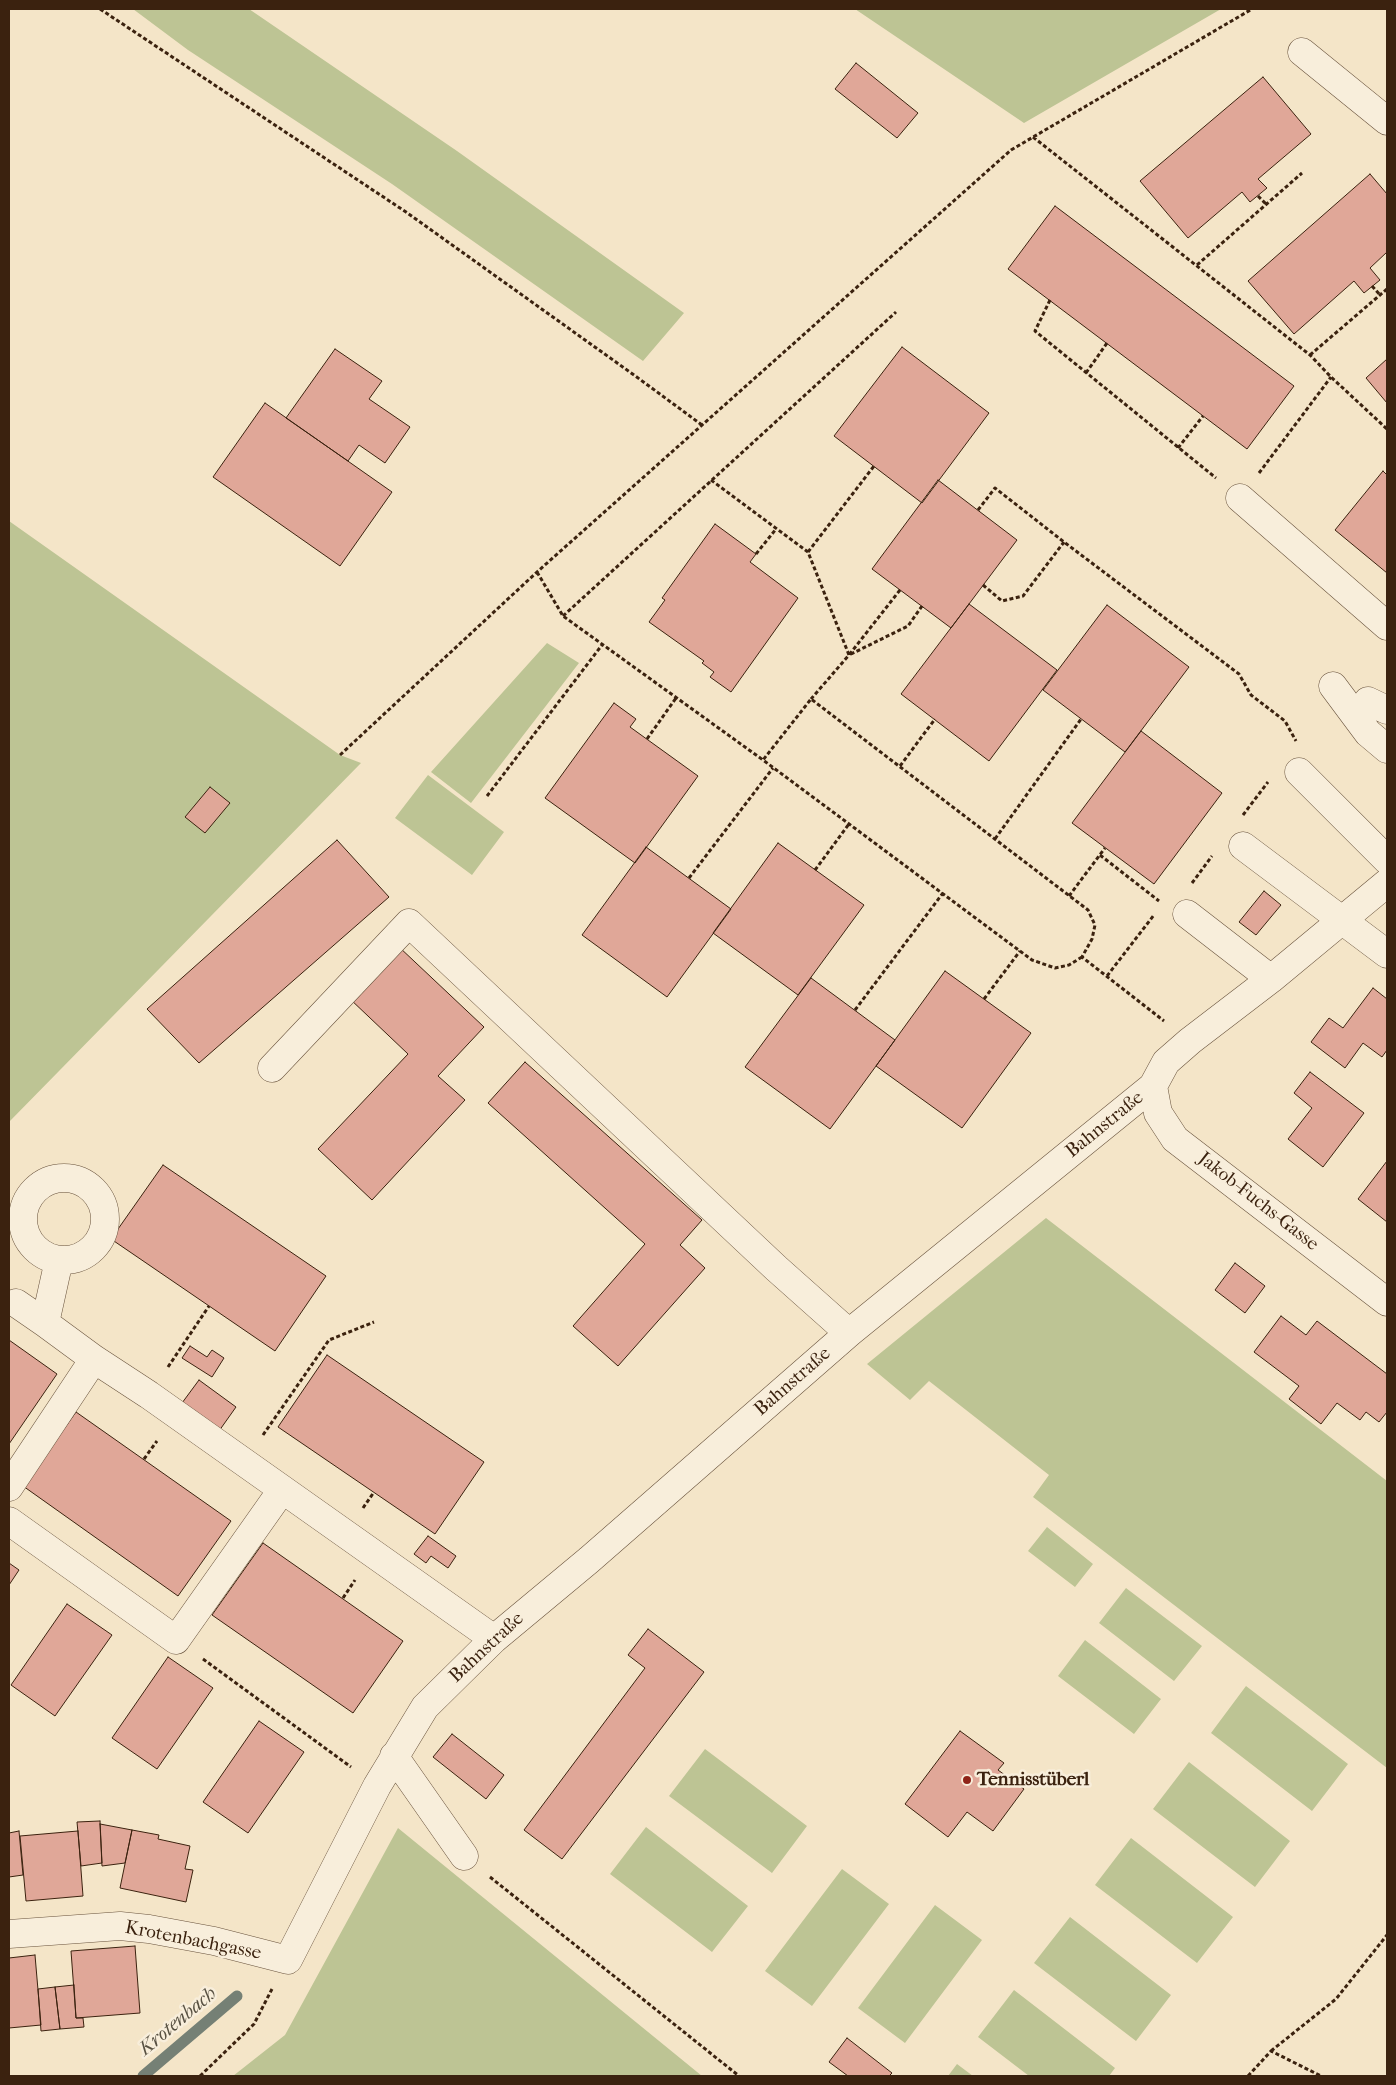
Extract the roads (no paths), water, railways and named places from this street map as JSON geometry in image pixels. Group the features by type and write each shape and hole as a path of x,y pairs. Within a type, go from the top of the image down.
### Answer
{"street":[{"path":"1302,52 1387,121"},
{"path":"1240,498 1387,626"},
{"path":"1333,686 1368,733 1387,749"},
{"path":"1299,772 1387,860"},
{"path":"1241,834 1342,920 1387,954"},
{"name":"Bahnstraße","path":"288,1960 377,1786 425,1707 494,1639 595,1566 833,1358 849,1333 1153,1086 1166,1062 1190,1041 1271,979 1387,883"},
{"path":"1179,903 1271,979"},
{"path":"272,1068 409,923 769,1262 849,1333"},
{"name":"Jakob-Fuchs-Gasse","path":"1153,1086 1158,1113 1175,1139 1387,1302"},
{"path":"45,1323 59,1260"},
{"path":"16,1303 494,1639"},
{"path":"9,1487 94,1359"},
{"path":"9,1521 176,1640 282,1490"},
{"path":"394,1756 464,1856"},
{"name":"Krotenbachgasse","path":"9,1934 120,1926 214,1941 288,1960"}],"waterway":[{"name":"Krotenbach","path":"143,2076 237,1996"}],"place":[{"name":"Tennisstüberl","path":"967,1780"}]}
